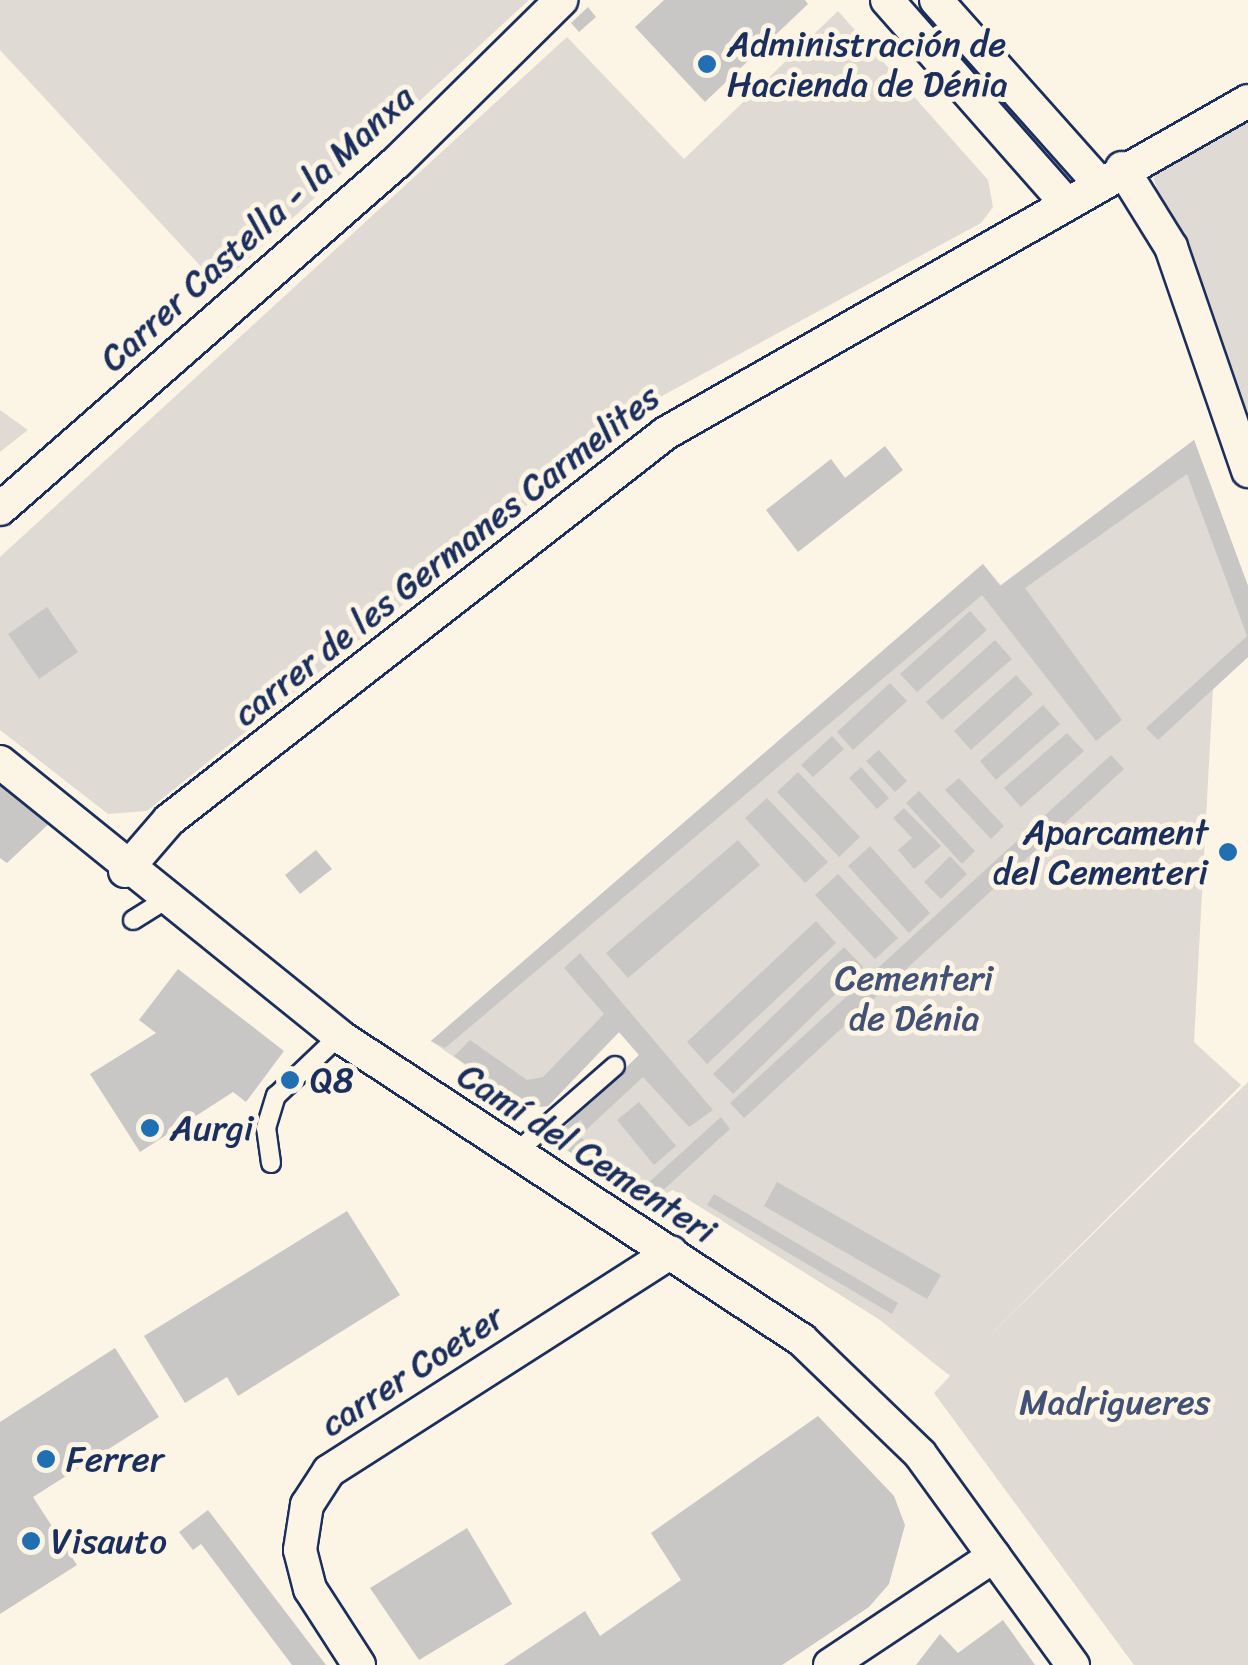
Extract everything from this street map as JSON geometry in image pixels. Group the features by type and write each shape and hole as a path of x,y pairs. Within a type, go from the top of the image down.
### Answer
{"street":[{"name":"Carrer Castella - la Manxa","path":"0,510 397,162 561,0"},
{"path":"888,0 1067,204"},
{"path":"936,0 1110,175 1171,247 1248,472"},
{"name":"carrer de les Germanes Carmelites","path":"125,870 170,820 624,462 1067,204 1110,175 1248,101"},
{"name":"Camí del Cementeri","path":"0,762 125,870 339,1036 513,1155 802,1340 864,1394 994,1556 1073,1665"},
{"name":"carrer Coeter","path":"359,1665 310,1589 300,1550 306,1505 329,1471 670,1252"},
{"path":"830,1665 994,1556"}],"lane":[{"path":"133,920 166,899"},
{"path":"272,1162 266,1128 276,1096 339,1036"},
{"path":"513,1155 615,1066"}],"green space":[{"path":"0,0 529,0 219,286 0,50"},
{"path":"838,11 988,180 993,207 981,223 662,396 147,811 108,814 0,730 0,557 567,37 684,159"},
{"path":"1248,111 1248,445 1153,177 1157,164"},
{"path":"0,410 28,430 0,452"},
{"name":"Cementeri de Dénia","path":"1194,440 1248,586 1248,657 1213,689 1194,1042 1241,1085 976,1349 1248,1082 1248,1665 1134,1665 934,1393 950,1376 880,1320 673,1190 649,1203 551,1140 639,1055 619,1032 548,1106 527,1108 431,1041 983,564 1001,585"}],"building":[{"name":"Administración de Hacienda de Dénia","path":"664,0 805,0 808,4 705,102 635,27"},
{"path":"588,7 596,17 579,32 571,23"},
{"path":"1194,440 1248,586 1248,657 1158,740 1146,728 1247,636 1187,474 1025,588 1122,720 1096,741 982,595 445,1048 431,1041 983,564 1000,586"},
{"path":"885,446 903,470 798,552 766,510 831,459 845,478"},
{"path":"47,607 78,652 39,679 8,634"},
{"path":"970,611 987,630 917,692 900,674"},
{"path":"995,640 1012,659 942,720 926,702"},
{"path":"1016,675 1033,694 971,750 954,731"},
{"path":"890,683 907,701 853,750 837,732"},
{"path":"1043,705 1060,724 996,780 980,761"},
{"path":"1067,733 1084,751 1021,807 1004,788"},
{"path":"832,736 844,749 813,777 801,765"},
{"path":"879,750 907,781 895,792 866,761"},
{"path":"1111,755 1124,769 744,1118 730,1103"},
{"path":"861,767 889,798 877,809 849,778"},
{"path":"798,772 860,837 839,857 777,792"},
{"path":"959,778 1004,826 991,839 945,790"},
{"path":"0,780 54,819 7,863 0,858"},
{"path":"919,791 975,851 962,864 906,803"},
{"path":"767,798 828,862 805,883 745,818"},
{"path":"904,808 941,846 914,869 898,850 912,838 893,818"},
{"path":"738,840 760,865 628,978 606,953"},
{"path":"870,846 930,913 909,933 848,866"},
{"path":"316,850 332,869 300,894 285,875"},
{"path":"950,856 967,874 941,899 924,882"},
{"path":"838,874 898,938 875,959 815,895"},
{"path":"816,921 836,943 707,1064 687,1042"},
{"path":"844,947 863,967 733,1094 713,1074"},
{"path":"580,953 713,1110 689,1127 643,1077 586,1130 581,1120 568,1129 648,1183 721,1117 730,1129 649,1203 551,1140 639,1055 619,1032 548,1106 527,1108 454,1056 470,1040 527,1080 543,1077 604,1014 564,968"},
{"path":"178,969 284,1051 246,1102 233,1092 140,1152 90,1074 156,1033 139,1020"},
{"path":"639,1102 676,1146 654,1165 617,1120"},
{"path":"777,1182 941,1275 927,1299 764,1206"},
{"path":"714,1194 898,1303 892,1314 707,1205"},
{"path":"347,1211 400,1295 238,1396 227,1377 185,1403 144,1336"},
{"name":"Ferrer","path":"115,1348 159,1417 33,1497 77,1565 0,1614 0,1422"},
{"path":"818,1416 894,1496 905,1525 889,1584 869,1607 782,1665 504,1665 585,1611 600,1636 681,1580 651,1533"},
{"path":"208,1510 326,1665 292,1665 201,1544 193,1550 179,1532"},
{"path":"467,1528 512,1604 419,1660 370,1588"},
{"path":"1003,1620 1035,1665 916,1665 940,1634 958,1653"}],"place":[{"name":"Administración de Hacienda de Dénia","path":"707,64"},
{"name":"Aparcament del Cementeri","path":"1228,852"},
{"name":"Q8","path":"290,1080"},
{"name":"Aurgi","path":"150,1128"},
{"name":"Ferrer","path":"46,1459"},
{"name":"Visauto","path":"31,1541"}],"park label":[{"name":"Madrigueres","path":"1115,1402"}]}
